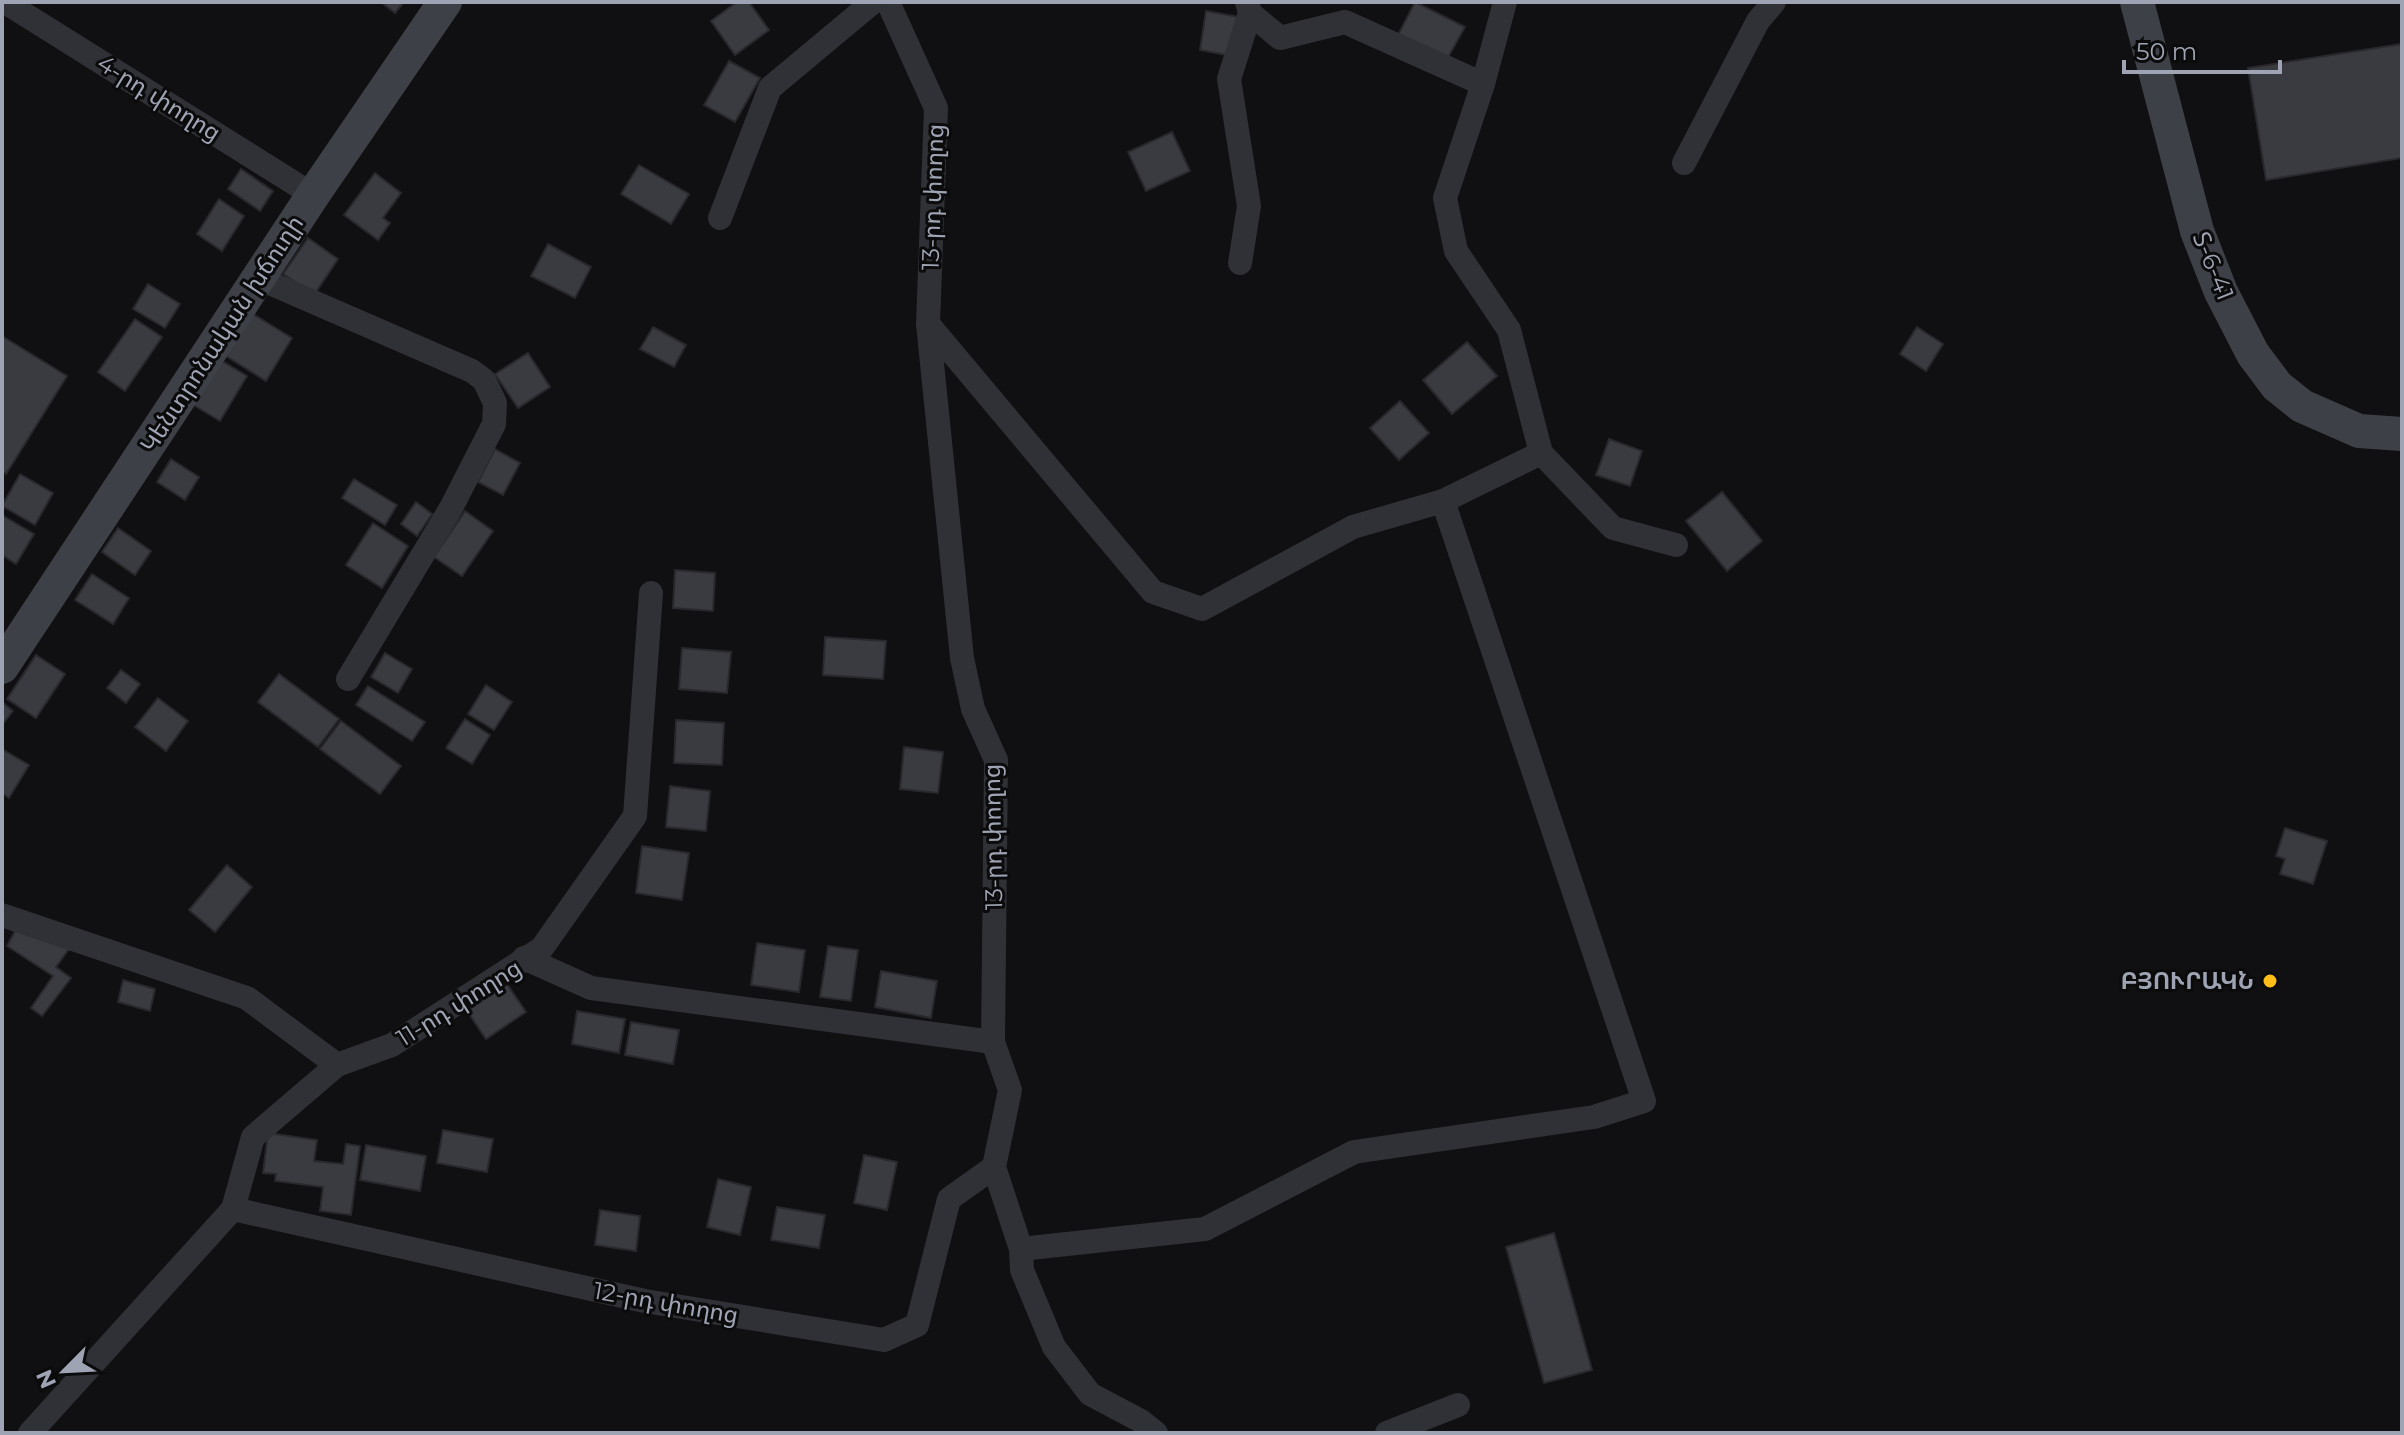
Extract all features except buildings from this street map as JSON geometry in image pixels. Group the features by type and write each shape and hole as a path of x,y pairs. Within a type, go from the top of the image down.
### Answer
{"main road":[{"name":"Կենտրոնական խճուղի","path":"2,667 313,195 445,2"},
{"name":"Տ-6-41","path":"2137,2 2197,231 2221,292 2253,354 2277,386 2302,406 2359,431 2402,434"}],"street":[{"name":"4-րդ փողոց","path":"5,2 313,195"},
{"path":"720,218 770,88 873,2"},
{"name":"13-րդ փողոց","path":"888,2 936,108 928,324 962,658 973,709 996,760 993,1042 1010,1090 994,1167 1021,1249 1022,1270 1054,1347 1090,1394 1141,1421 1156,1433"},
{"path":"1505,2 1483,84 1445,198 1456,251 1509,330 1541,453 1613,528 1676,545"},
{"path":"1684,163 1758,21 1774,2"},
{"path":"1240,263 1249,206 1229,79 1248,8 1280,38 1345,22 1483,84"},
{"path":"258,278 472,371 484,380 495,403 494,424 451,508 348,679"},
{"path":"928,324 1153,592 1202,609 1353,527 1443,501 1541,453"},
{"path":"1021,1249 1205,1229 1354,1152 1594,1117 1644,1101 1443,501"},
{"path":"524,958 542,948 635,816 651,593"},
{"path":"2,915 247,998 337,1065 253,1137 233,1209 30,1433"},
{"name":"11-րդ փողոց","path":"337,1065 392,1045 524,958 591,988 993,1042"},
{"name":"12-րդ փողոց","path":"233,1209 645,1301 884,1340 917,1325 949,1199 994,1167"},
{"path":"1387,1433 1458,1405"}],"place":[{"name":"ԲՅՈՒՐԱԿՆ","path":"2270,981"}]}
